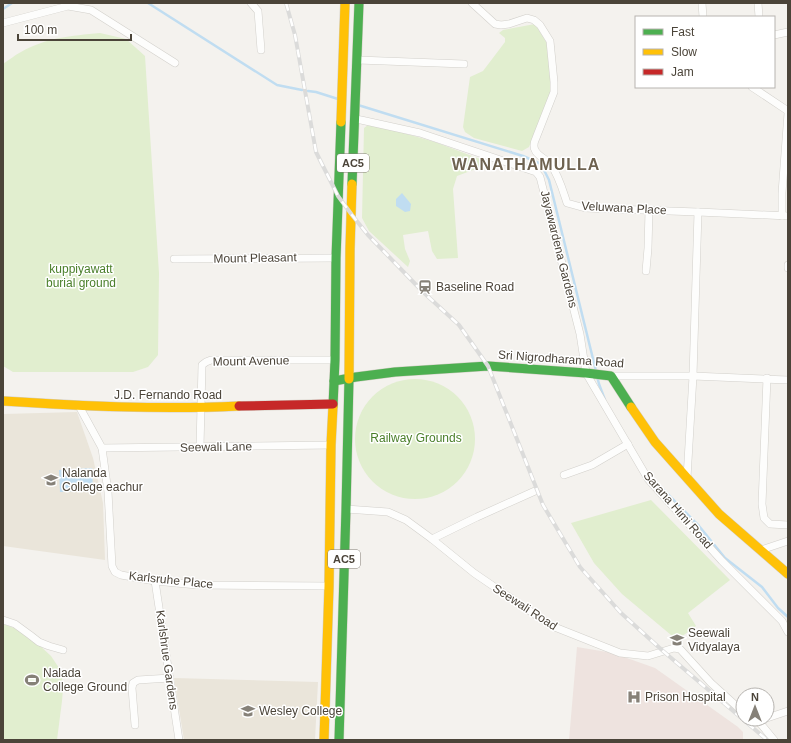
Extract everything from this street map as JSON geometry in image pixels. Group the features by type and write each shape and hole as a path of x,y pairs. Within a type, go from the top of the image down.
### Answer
{"main road":[{"name":"AC5","path":"324,740 336,258 345,3"},
{"name":"AC5","path":"339,740 349,379 350,249 359,3"},
{"name":"Sri Nigrodharama Road","path":"334,381 394,372 488,366 589,373 608,376"},
{"path":"608,376 655,442 719,514 788,574"},
{"name":"J.D. Fernando Road","path":"3,401 79,406 200,408 333,404"}],"street":[{"path":"251,3 258,11 261,50"},
{"name":"Veluwana Place","path":"472,3 495,24 509,24 527,18 534,20 540,25 550,41 554,92 536,138 534,149 537,154 550,164 556,174 567,203 585,208 785,216"},
{"path":"702,3 703,16"},
{"path":"758,3 759,16"},
{"path":"3,23 68,6 91,10 175,63"},
{"path":"775,36 788,32"},
{"path":"358,60 464,64"},
{"path":"753,88 788,112 782,192 785,216"},
{"name":"Jayawardena Gardens","path":"355,119 420,133 536,172 540,178 589,373"},
{"path":"646,271 649,210"},
{"path":"687,478 694,376 698,212"},
{"name":"Mount Pleasant","path":"174,259 336,258"},
{"name":"Mount Avenue","path":"200,447 202,365 206,362 211,360 334,360"},
{"name":"Sarana Himi Road","path":"589,373 648,478 722,561 782,621 788,632"},
{"name":"Sri Nigrodharama Road","path":"608,376 694,376 788,380"},
{"path":"767,378 762,504 764,518 770,524 788,525"},
{"name":"Karlsruhe Place","path":"79,406 102,448 108,492 112,566 115,572 121,575 197,584 329,586"},
{"path":"564,475 592,465 628,444"},
{"name":"Seewali Lane","path":"102,448 331,445"},
{"path":"432,539 535,491"},
{"name":"Seewali Road","path":"346,509 388,512 406,520 474,573 552,626 620,653 648,656 674,648 680,649 711,683 735,705"},
{"path":"761,550 788,541"},
{"name":"Karlshrue Gardens","path":"156,580 179,740"},
{"path":"3,620 15,624 39,642 63,650"},
{"path":"135,725 133,684 138,680 170,678"},
{"path":"775,715 788,710"},
{"path":"768,727 774,740"}],"shaded area":[{"name":"Nalanda College eachur","path":"77,412 93,458 103,503 105,560 3,546 3,414"},
{"name":"Prison Hospital","path":"577,647 613,653 655,668 743,732 743,740 569,740"},
{"name":"Wesley College","path":"174,678 318,682 315,740 184,740"}],"green space":[{"path":"535,24 548,45 551,93 529,147 522,151 474,138 465,132 463,127 470,77 483,71 505,42 505,38 499,33 503,30"},
{"name":"kuppiyawatt burial ground","path":"100,33 126,39 145,56 159,273 158,355 148,367 133,372 13,372 3,366 3,64 19,53 50,40"},
{"path":"368,125 379,126 435,142 488,162 488,167 473,170 457,176 453,189 458,258 437,259 432,251 428,231 403,235 405,249 410,261 408,267 369,231 362,218 364,128"},
{"name":"Railway Grounds","path":"415,379 438,383 458,396 471,416 475,439 471,462 458,482 438,495 415,499 392,495 372,482 359,462 355,439 359,416 372,396 392,383"},
{"path":"651,500 730,580 688,613 696,626 677,640 622,594 594,563 571,523"},
{"name":"Nalada College Ground","path":"3,624 14,628 38,644 51,656 61,671 63,689 57,740 3,740"}],"water":[{"path":"402,193 411,204 410,211 405,212 396,206 396,199"},
{"path":"92,468 93,490 60,492 59,470"}],"waterway":[{"path":"3,9 12,3"},
{"path":"148,3 277,85 302,90"},
{"path":"308,91 338,99"},
{"path":"358,105 523,156 541,164 549,180 596,371"},
{"path":"597,376 605,400"},
{"path":"649,475 699,526 725,558 762,587 778,608 788,617"}],"railway":[{"path":"286,3 295,35 316,152 338,196 368,235 423,292 459,325 488,366 543,505 580,567 621,613 767,740"}],"traffic: fast":[{"path":"352,184 359,3"},
{"path":"333,406 341,122"},
{"path":"334,381 395,372 488,366 586,373 611,376 631,407"},
{"path":"339,740 349,379"}],"traffic: slow":[{"path":"341,122 345,3"},
{"path":"349,379 352,184"},
{"path":"3,401 121,407 180,408 239,406"},
{"path":"324,740 333,406"},
{"path":"631,407 655,442 719,514 788,574"}],"traffic: jam":[{"path":"239,406 333,404"}],"place":[{"name":"Baseline Road","path":"425,287"},
{"name":"Nalanda College eachur","path":"51,480"},
{"name":"Seewali Vidyalaya","path":"677,640"},
{"name":"Nalada College Ground","path":"32,680"},
{"name":"Prison Hospital","path":"634,697"},
{"name":"Wesley College","path":"248,711"}],"district":[{"name":"WANATHAMULLA","path":"526,164"}]}
